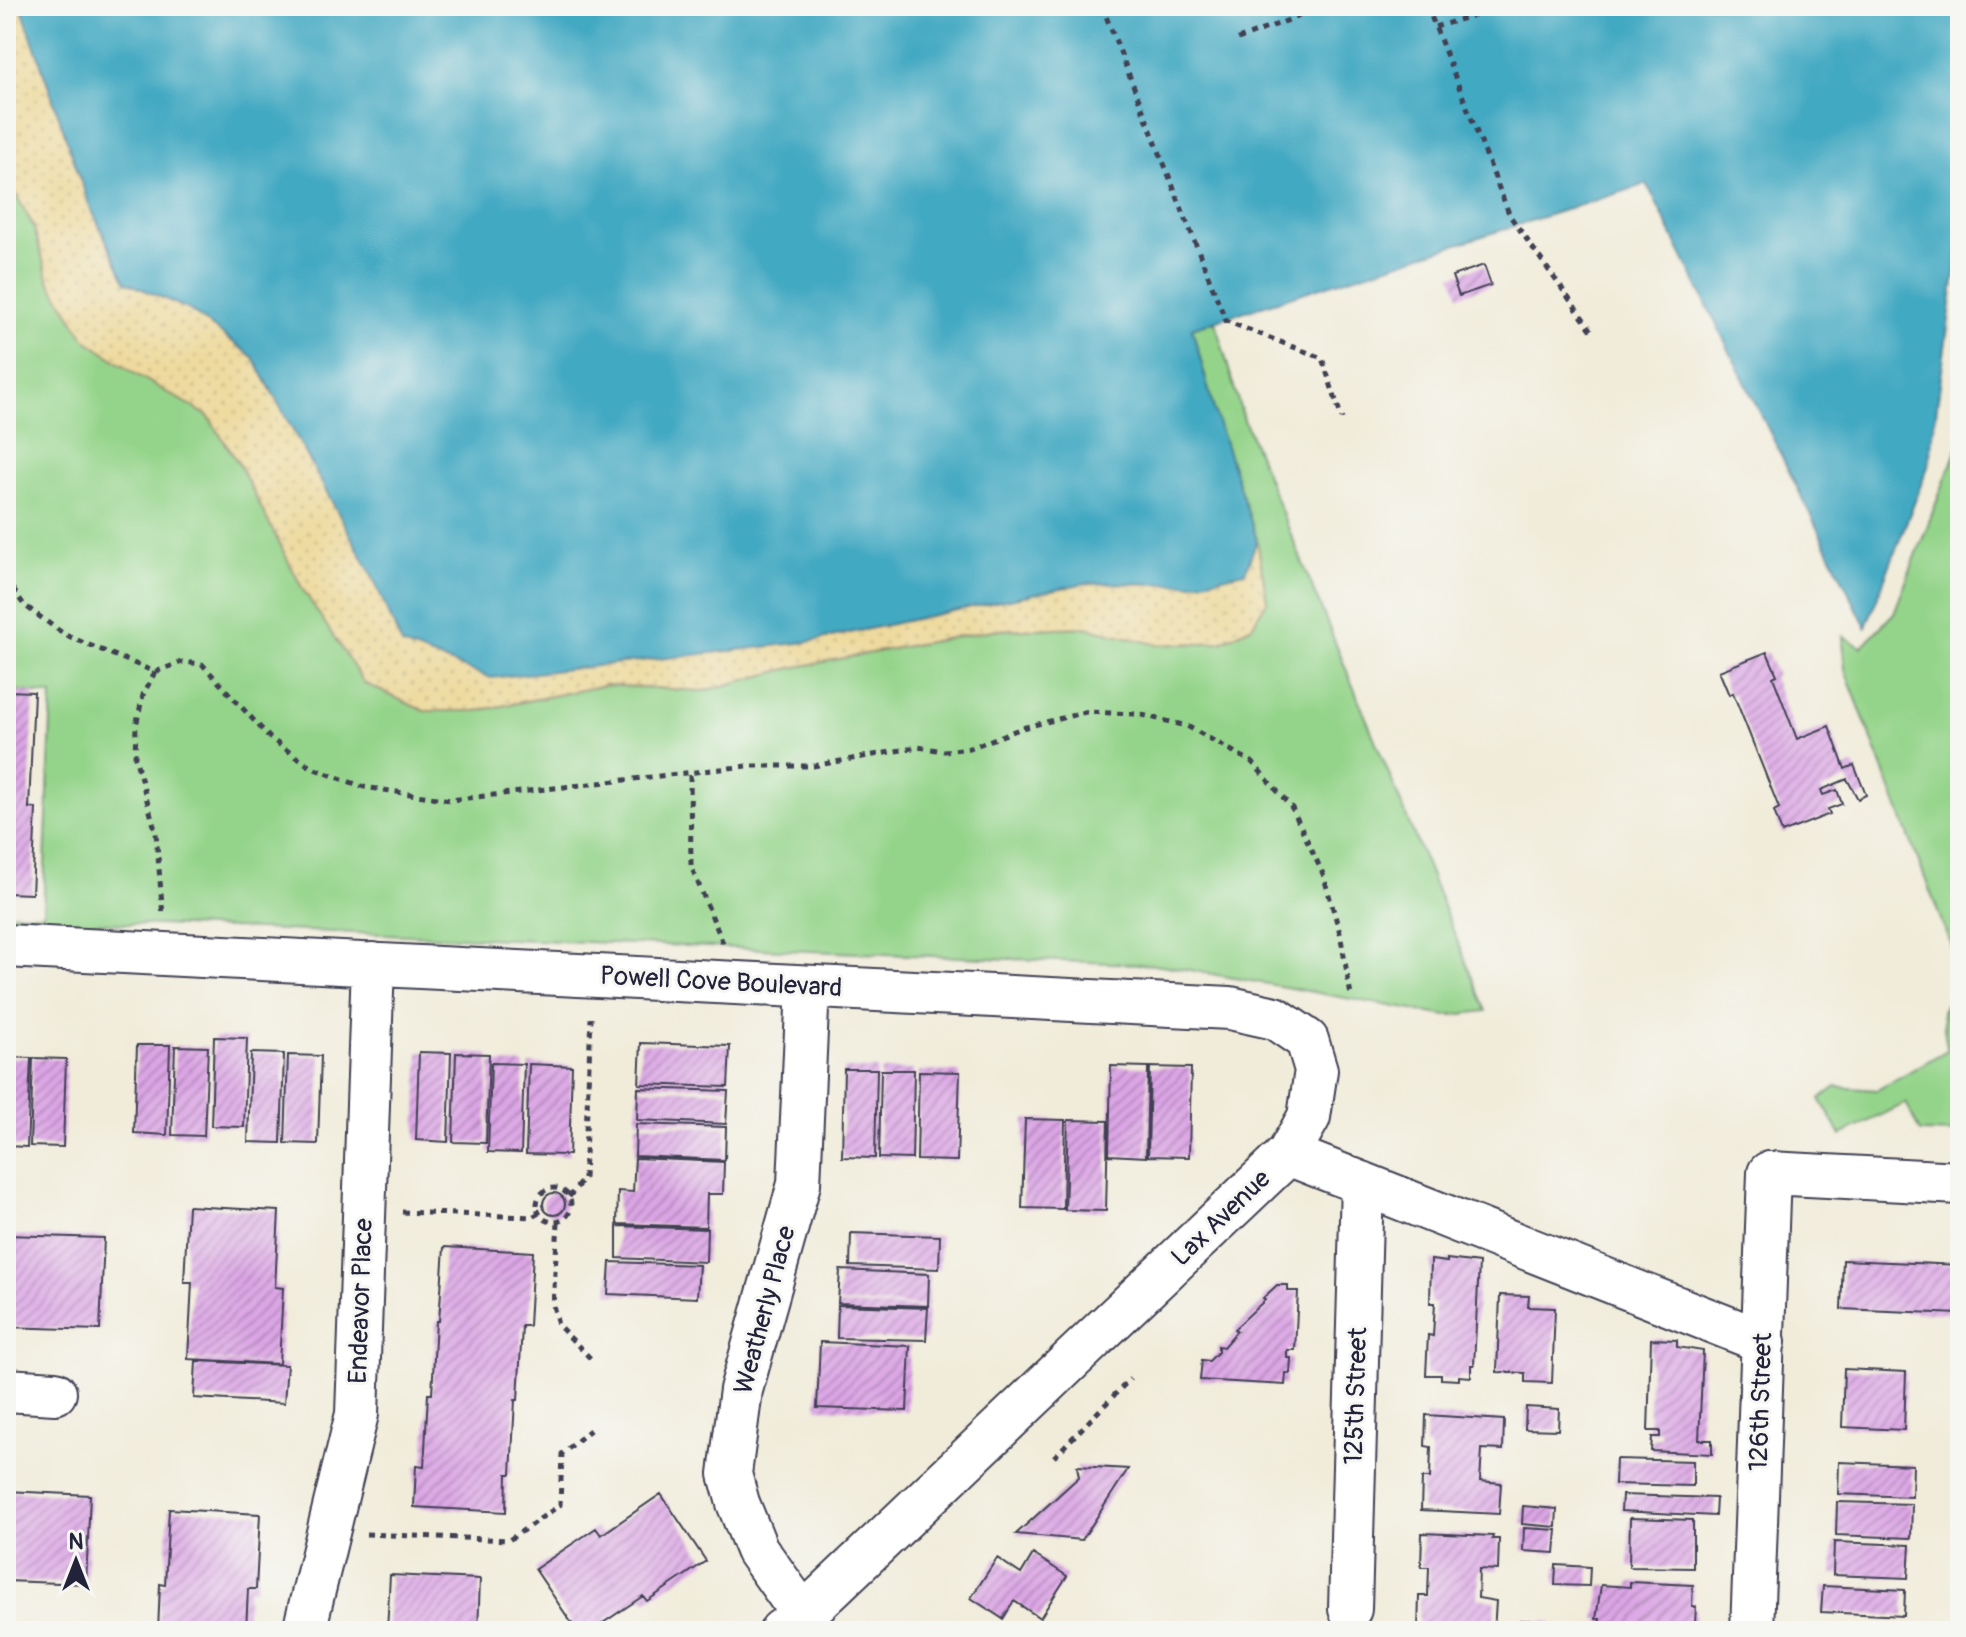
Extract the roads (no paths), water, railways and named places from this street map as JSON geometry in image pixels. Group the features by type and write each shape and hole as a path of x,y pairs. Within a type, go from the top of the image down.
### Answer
{"street":[{"name":"Powell Cove Boulevard","path":"6,946 1230,1008 1275,1018 1307,1040 1316,1070 1309,1117 1288,1154"},
{"name":"Endeavor Place","path":"304,1631 357,1414 373,964"},
{"name":"Weatherly Place","path":"792,1623 757,1550 730,1474 741,1390 799,1184 808,987"},
{"name":"Lax Avenue","path":"792,1623 1288,1154 1764,1342"},
{"name":"126th Street","path":"1752,1631 1769,1173 1960,1183"},
{"name":"125th Street","path":"1350,1609 1362,1183"},
{"path":"6,1390 55,1393"}],"water":[{"path":"21,6 1954,6 1960,26 1960,239 1929,464 1866,627 1647,184 1192,328 1215,413 1257,540 1245,572 1190,584 1085,583 807,642 491,678 402,645 372,575 253,357 188,309 126,282 89,204"}]}
